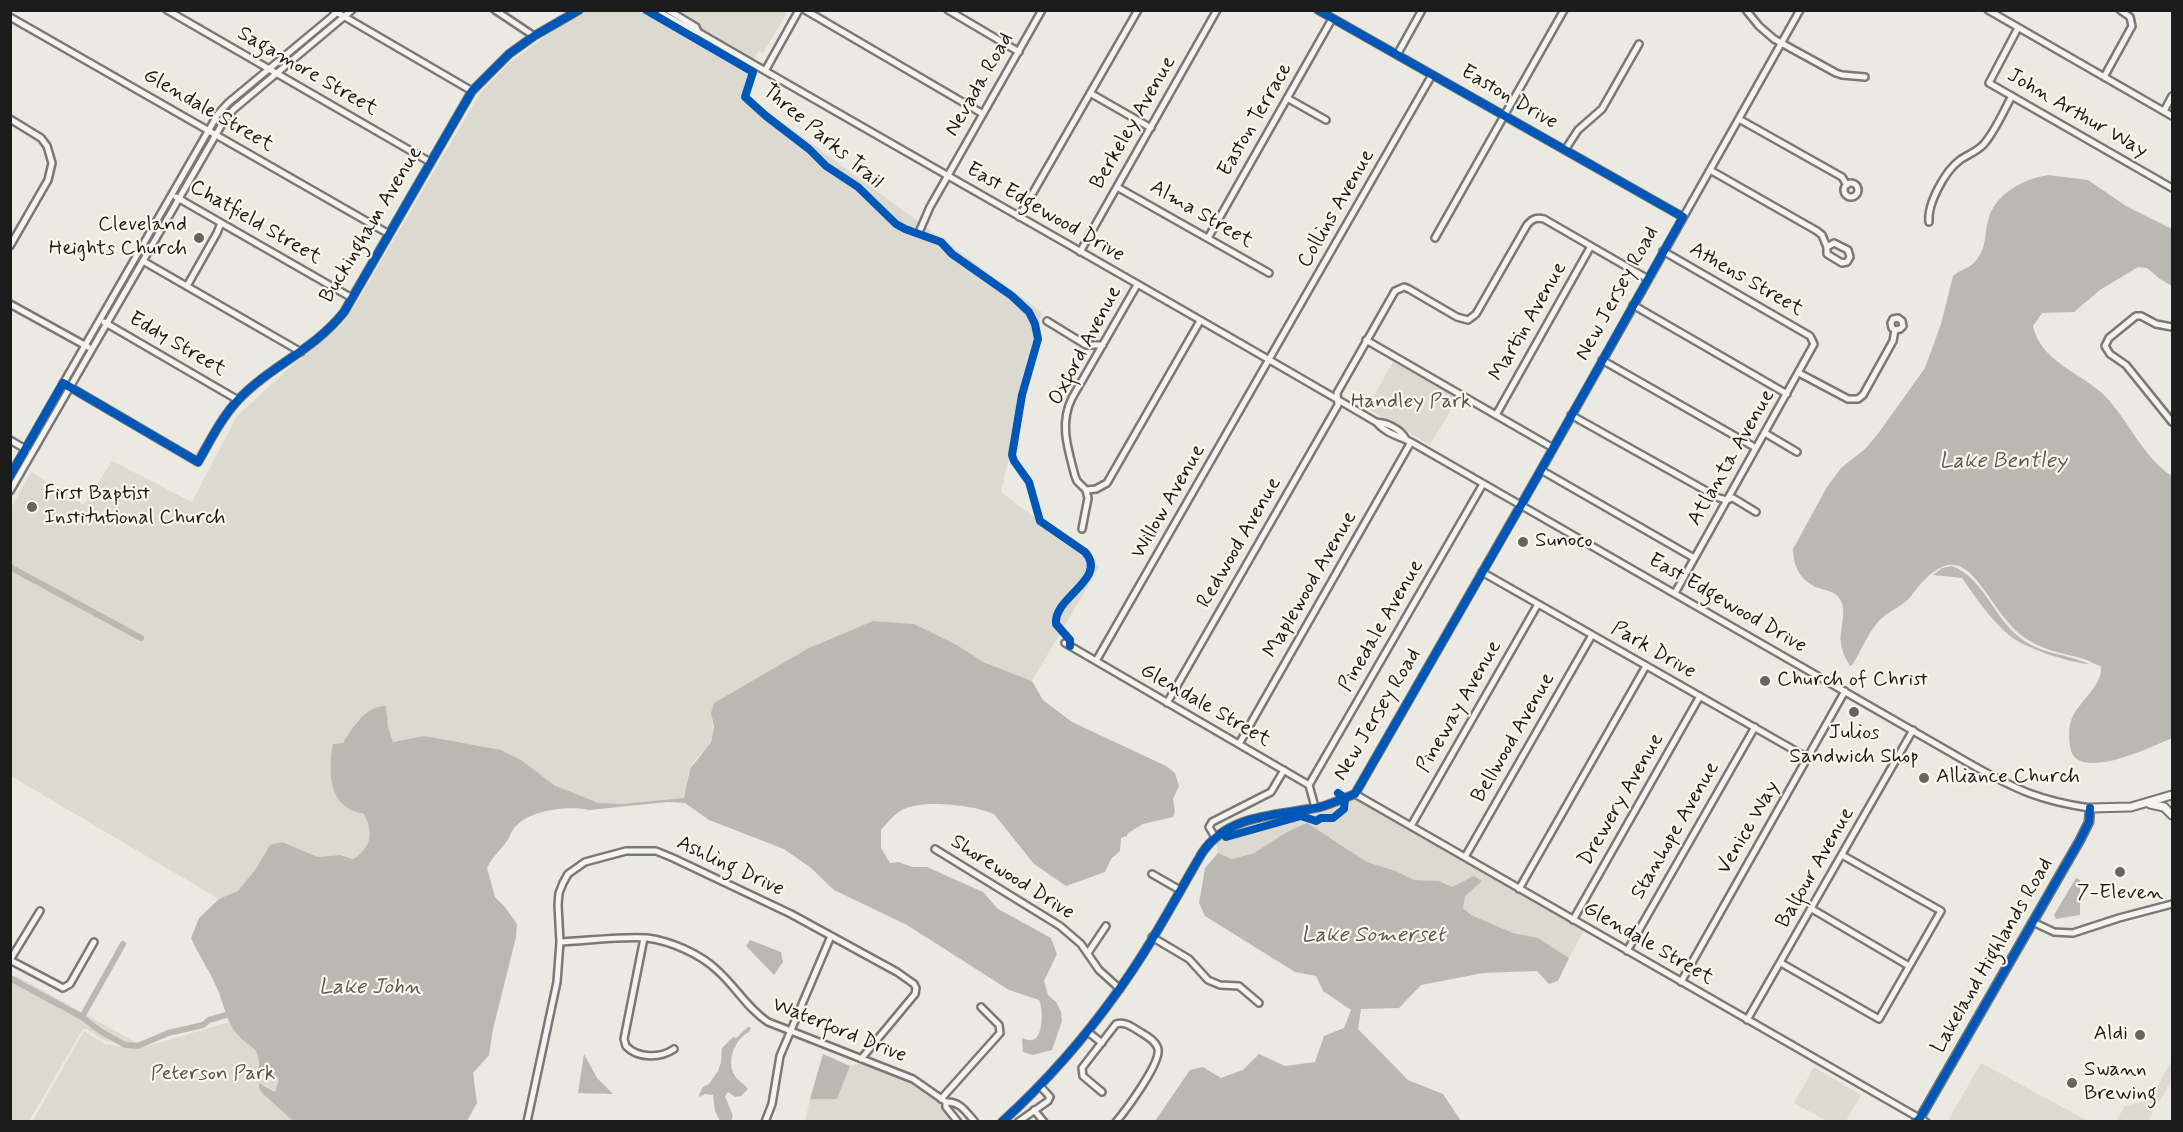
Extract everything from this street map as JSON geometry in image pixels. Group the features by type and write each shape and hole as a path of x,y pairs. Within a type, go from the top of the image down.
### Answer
{"main road":[{"name":"East Edgewood Drive","path":"2090,808 2132,807 2172,795"},
{"path":"2148,803 2164,807 2172,816"},
{"name":"Lakeland Highlands Road","path":"1920,1121 2080,840 2089,822 2090,808"}],"street":[{"name":"Sagamore Street","path":"168,10 430,162"},
{"path":"10,491 225,119 352,10"},
{"path":"495,10 534,36"},
{"name":"Buckingham Avenue","path":"70,387 198,462 238,400 327,331 344,312 472,91 500,62 534,36 579,10"},
{"name":"East Edgewood Drive","path":"660,10 663,15 698,32 1337,400 1376,422 1394,428 1409,441 1483,484 2022,792 2047,801 2090,808"},
{"name":"East Edgewood Drive","path":"668,10 696,27 698,32"},
{"path":"765,71 799,10"},
{"path":"805,10 983,114"},
{"path":"948,10 1018,52"},
{"name":"Nevada Road","path":"920,230 947,176 1042,10"},
{"path":"1019,217 1138,10"},
{"name":"Berkeley Avenue","path":"1080,252 1217,10"},
{"name":"Easton Drive","path":"1318,10 1683,217"},
{"path":"1397,55 1422,10"},
{"path":"1435,238 1564,10"},
{"path":"1746,10 1767,33 1782,43 1836,73 1865,77"},
{"name":"New Jersey Road","path":"1002,1122 1040,1086 1088,1032 1120,989 1207,845 1215,837 1241,821 1315,807 1355,794 1541,470 1800,10"},
{"path":"1988,10 2172,116"},
{"path":"2104,76 2132,26 2130,17 2120,10"},
{"path":"10,476 218,114 336,11 472,91"},
{"name":"Glendale Street","path":"10,17 389,234"},
{"name":"Easton Terrace","path":"1208,238 1332,19"},
{"name":"John Arthur Way","path":"2018,28 1989,84 2172,188"},
{"path":"1565,150 1578,130 1602,109 1639,44"},
{"name":"Collins Avenue","path":"1270,360 1432,75"},
{"path":"1090,93 1151,128"},
{"path":"1929,222 1928,213 1931,203 1950,170 1987,140 2012,96"},
{"path":"2164,111 2172,96"},
{"path":"1287,98 1326,120"},
{"path":"10,119 41,138 47,146 52,164 48,180 10,246"},
{"path":"1738,119 1842,177 1847,185"},
{"path":"1710,170 1817,231 1822,235 1827,247 1826,252 1830,256 1842,263 1849,260 1848,250 1834,243 1827,247"},
{"name":"Alma Street","path":"1117,187 1269,273"},
{"name":"Chatfield Street","path":"172,194 352,298"},
{"name":"Redwood Avenue","path":"1167,703 1338,405 1336,393 1395,291 1404,287 1463,319 1473,317 1527,225 1535,218 1544,219 1592,246"},
{"path":"187,286 221,223"},
{"path":"1592,246 1647,279"},
{"name":"Martin Avenue","path":"1496,415 1592,246"},
{"name":"Athens Street","path":"1663,251 1812,338"},
{"path":"136,257 301,352"},
{"name":"Oxford Avenue","path":"1086,490 1075,476 1066,442 1064,421 1068,406 1137,285"},
{"path":"10,304 91,349"},
{"path":"1633,305 1787,394"},
{"path":"2172,327 2156,324 2141,316 2136,316 2109,338 2105,346 2110,354 2126,365 2172,422"},
{"name":"Eddy Street","path":"100,320 238,400"},
{"path":"1047,321 1081,343 1089,346 1103,345"},
{"path":"1082,529 1088,498 1086,490 1096,489 1107,483 1200,321"},
{"path":"1799,373 1844,398 1858,399 1863,395 1893,341 1895,330"},
{"name":"Atlanta Avenue","path":"1675,593 1799,373 1814,344 1812,338"},
{"path":"1366,340 1553,448"},
{"name":"Willow Avenue","path":"1096,661 1270,360"},
{"path":"1602,360 1756,448"},
{"path":"63,383 70,387"},
{"path":"1571,415 1719,498 1726,500 1733,498 1756,512"},
{"path":"1765,433 1797,452"},
{"path":"10,440 32,453"},
{"name":"Maplewood Avenue","path":"1239,744 1409,441"},
{"path":"1541,470 1694,558"},
{"name":"Pinedale Avenue","path":"1310,785 1483,484"},
{"name":"Park Drive","path":"1482,572 1808,758"},
{"name":"Pineway Avenue","path":"1411,826 1538,604"},
{"name":"Bellwood Avenue","path":"1465,857 1592,635"},
{"name":"Glendale Street","path":"1065,643 1310,785"},
{"path":"1519,889 1646,666"},
{"name":"Venice Way","path":"1681,982 1845,691"},
{"name":"Drewery Avenue","path":"1573,920 1700,696"},
{"name":"Stanhope Avenue","path":"1627,951 1755,728"},
{"name":"Balfour Avenue","path":"1748,1020 1912,730"},
{"path":"1215,837 1209,827 1212,822 1271,792 1284,770"},
{"path":"1310,785 1315,807"},
{"name":"Glendale Street","path":"1355,794 1920,1121"},
{"name":"Shorewood Drive","path":"934,849 1060,926 1073,936 1099,970 1120,989"},
{"name":"Ashling Drive","path":"527,1122 557,982 560,942 559,893 568,874 585,862 636,850 656,851 673,858 791,914 897,972 914,984 915,994 861,1059"},
{"path":"1781,963 1879,1019 1910,966 1941,911 1842,855"},
{"path":"1152,874 1180,890"},
{"path":"2033,922 2054,932 2073,933 2172,904"},
{"path":"1812,909 1910,966"},
{"path":"40,911 10,960 60,988 69,985 94,942"},
{"path":"1088,953 1106,926"},
{"path":"765,1122 772,1104 780,1056 831,936"},
{"path":"1152,937 1189,959 1208,980 1215,984 1239,986 1259,1003"},
{"path":"644,938 624,1039 626,1046 635,1053 665,1056 674,1049"},
{"name":"Waterford Drive","path":"560,942 644,938 667,943 703,960 725,978 757,1015 768,1022 913,1079 944,1100 958,1104 975,1122"},
{"path":"944,1100 1000,1033 999,1025 981,1007"},
{"path":"1102,1092 1082,1073 1082,1068 1116,1024 1122,1023 1149,1037 1158,1048 1158,1058 1116,1122"},
{"path":"1088,1032 1102,1043"},
{"path":"1018,1122 1044,1105 1050,1097 1040,1086"},
{"name":"Waterford Drive","path":"944,1100 946,1107 958,1122"},
{"path":"1034,1110 1044,1122"}],"green space":[{"path":"579,11 641,11 755,76 745,95 1042,312 1001,492 1099,567 1032,681 983,662 957,645 914,624 873,621 809,648 749,684 711,713 713,725 711,740 690,769 684,798 630,805 599,803 578,796 542,778 424,736 393,742 388,727 386,706 357,721 343,743 347,808 364,814 369,828 369,840 364,850 353,859 340,855 318,857 282,842 268,851 244,886 235,893 219,899 11,776 11,508 31,472 84,505 112,461 192,502 237,416 341,325 354,307 479,95 509,63"},
{"path":"674,11 788,11 763,53 759,51 753,60 701,30 697,24"},
{"name":"Handley Park","path":"1393,362 1458,398 1430,445 1367,408"},
{"path":"1355,794 1586,927 1569,958 1538,938 1513,933 1471,915 1463,908 1465,896 1482,881 1452,887 1439,881 1414,880 1396,871 1367,862 1331,838 1287,832 1254,853 1232,859 1218,853 1215,837 1231,826 1315,807"},
{"path":"15,975 142,1046 106,1041 83,1029 29,1121 11,1121 10,985"},
{"name":"Peterson Park","path":"229,1022 240,1037 257,1052 259,1068 272,1073 279,1079 275,1092 265,1085 259,1088 293,1121 32,1122 84,1031 105,1044 138,1049"},
{"path":"2172,1060 2172,1079 2148,1121 2116,1121 2125,1106 2151,1099"},
{"path":"862,1063 905,1079 943,1104 944,1109 954,1121 805,1122 810,1099 837,1099 850,1066"},
{"path":"1981,1063 2088,1121 1948,1121"},
{"path":"1814,1067 1861,1095 1846,1121 1827,1121 1794,1103"}],"water":[{"name":"Lake Bentley","path":"2048,175 2088,180 2126,206 2172,229 2172,286 2147,268 2138,267 2100,290 2074,312 2042,313 2033,326 2037,338 2052,357 2104,395 2152,459 2172,476 2172,738 2115,760 2099,763 2085,762 2075,757 2070,746 2069,732 2075,712 2095,687 2101,673 2101,666 2043,648 2028,640 2007,621 1972,575 1960,566 1946,565 1930,575 1908,599 1882,618 1873,628 1850,666 1841,644 1843,606 1841,601 1835,594 1807,582 1798,570 1793,555 1793,549 1827,487 1841,468 1865,449 1877,435 1925,368 1941,324 1953,276 1971,265 1981,253 1991,211 1996,203 2020,184"},
{"path":"1952,566 1972,579 2010,629 2019,637 2045,651 2089,664 2048,654 2010,636 1978,601 1962,578 1933,575 1942,568"},
{"name":"Lake John","path":"873,621 914,624 957,645 983,662 1032,681 1043,700 1072,722 1166,766 1175,773 1179,786 1173,799 1175,811 1173,817 1143,824 1128,833 1127,836 1121,838 1120,851 1111,859 1105,872 1066,886 1034,864 994,814 985,811 948,804 911,807 896,814 881,830 881,848 890,863 898,862 913,867 927,867 983,892 998,909 1051,938 1057,954 1044,981 1048,995 1056,1002 1061,1012 1062,1021 1052,1050 1032,1055 1023,1052 1022,1038 1032,1040 1036,1038 1041,1028 1042,1015 1039,1000 1009,990 907,925 834,890 811,868 784,849 709,820 685,803 668,802 541,812 523,820 515,827 489,864 487,868 495,897 517,924 516,937 493,1029 489,1055 473,1073 477,1103 467,1121 293,1121 262,1093 259,1083 275,1092 279,1079 272,1073 259,1068 256,1051 234,1029 227,1017 218,990 191,938 199,918 219,899 238,891 255,870 270,845 282,842 318,857 340,855 353,859 364,850 370,834 367,821 364,814 350,810 340,801 331,778 331,760 333,744 343,743 355,724 366,713 386,706 388,727 393,742 424,736 501,750 521,760 554,785 598,803 622,804 684,798 690,769 711,742 714,727 711,713 714,703 809,648"},
{"name":"Lake Somerset","path":"1307,823 1367,862 1396,871 1414,880 1439,881 1452,887 1474,876 1482,881 1465,896 1463,908 1471,915 1513,933 1538,938 1569,958 1558,981 1549,984 1537,971 1483,973 1421,985 1399,1008 1361,1009 1358,1029 1408,1080 1443,1094 1461,1121 1155,1121 1190,1070 1203,1067 1221,1078 1243,1070 1259,1054 1285,1066 1315,1062 1324,1036 1344,1028 1351,1010 1323,991 1316,976 1295,972 1205,916 1199,903 1205,868 1218,853 1232,859 1254,853 1287,832"},
{"path":"2076,878 2080,880 2080,915 2056,919 2054,915"},
{"path":"750,940 781,952 783,962 774,975 746,946"},
{"path":"748,1027 751,1028 749,1032 736,1044 731,1062 735,1076 748,1089 741,1096 735,1097 728,1092 725,1096 733,1116 731,1121 720,1121 715,1111 713,1095 705,1094 700,1097 699,1095 703,1087 709,1084 718,1071 722,1048"},
{"path":"584,1054 597,1078 613,1094 578,1093"},
{"path":"823,1054 850,1066 837,1099 810,1099"}],"waterway":[{"path":"10,567 141,638"},
{"path":"82,1017 123,944"},
{"path":"10,978 82,1017 100,1031 125,1045 138,1046 168,1033 203,1025 209,1020 226,1015"}],"cycle path":[{"path":"10,476 63,383 198,462 221,422 238,400 264,377 306,348 344,312 472,91 509,54 534,36 579,10"},
{"name":"Three Parks Trail","path":"646,10 753,72 745,97 766,116 809,149 826,166 858,187 896,224 941,242 952,254 1012,296 1029,312 1035,324 1038,339 1022,395 1012,455 1029,482 1040,521 1085,552 1091,562 1086,580 1057,614 1056,624 1070,640 1070,646"},
{"path":"1002,1122 1049,1076 1105,1009 1141,957 1202,853 1213,840 1226,830 1255,818 1320,807 1355,794 1683,217 1318,10"},
{"path":"1226,837 1301,816 1316,821 1321,818 1333,818 1344,809 1345,798 1338,793"},
{"path":"1916,1122 2080,840 2089,822 2090,808"}],"place":[{"name":"Cleveland Heights Church","path":"199,238"},
{"name":"First Baptist Institutional Church","path":"32,507"},
{"name":"Sunoco","path":"1523,542"},
{"name":"Church of Christ","path":"1765,681"},
{"name":"Julios Sandwich Shop","path":"1854,712"},
{"name":"Alliance Church","path":"1924,778"},
{"name":"7-Eleven","path":"2120,872"},
{"name":"Aldi","path":"2140,1035"},
{"name":"Swann Brewing","path":"2072,1083"}]}
